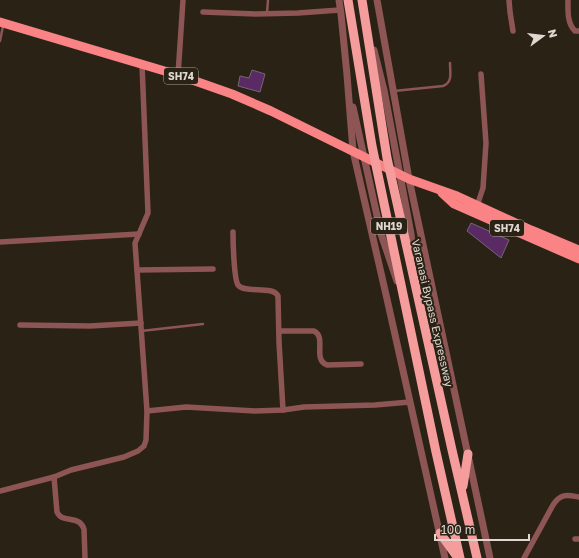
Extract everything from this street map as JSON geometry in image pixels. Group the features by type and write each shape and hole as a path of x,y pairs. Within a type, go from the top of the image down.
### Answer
{"highway":[{"name":"NH19","path":"348,0 372,146 459,558"},
{"name":"Varanasi Bypass Expressway","path":"362,0 387,158 417,298 477,558"},
{"path":"462,492 468,454"},
{"path":"440,533 459,558"}],"main road":[{"name":"SH74","path":"2,22 178,75 232,94 271,111 409,179 457,196 579,250"},
{"name":"SH74","path":"439,190 454,204 579,259"}],"street":[{"path":"178,75 183,0"},
{"path":"339,0 353,151 445,558"},
{"path":"377,0 409,179 490,558"},
{"path":"509,0 513,30"},
{"path":"568,0 569,22 571,28 575,31 579,31"},
{"path":"203,12 267,14 340,10"},
{"path":"0,491 124,456 138,451 144,446 146,440 147,411 135,242 148,213 142,64"},
{"path":"477,206 482,188 486,143 481,74"},
{"path":"347,75 382,234 408,316"},
{"path":"233,232 236,277 239,285 241,287 272,291 278,296 283,410"},
{"path":"0,242 139,234"},
{"path":"137,270 213,269"},
{"path":"20,325 90,326 141,323"},
{"path":"279,331 314,331 320,336 321,360 324,363 361,364"},
{"path":"147,411 186,407 255,411 410,402"},
{"path":"54,477 56,512 58,516 77,520 83,526 85,558"},
{"path":"524,558 556,500 568,495 579,497"}],"lane":[{"path":"267,14 268,0"},
{"path":"0,42 2,22"},
{"path":"394,91 443,86 450,80 450,63"},
{"path":"141,330 202,324"}],"building":[{"path":"252,70 265,74 260,92 238,86 240,76 249,78"},
{"path":"471,223 509,240 501,258 467,231"}]}
